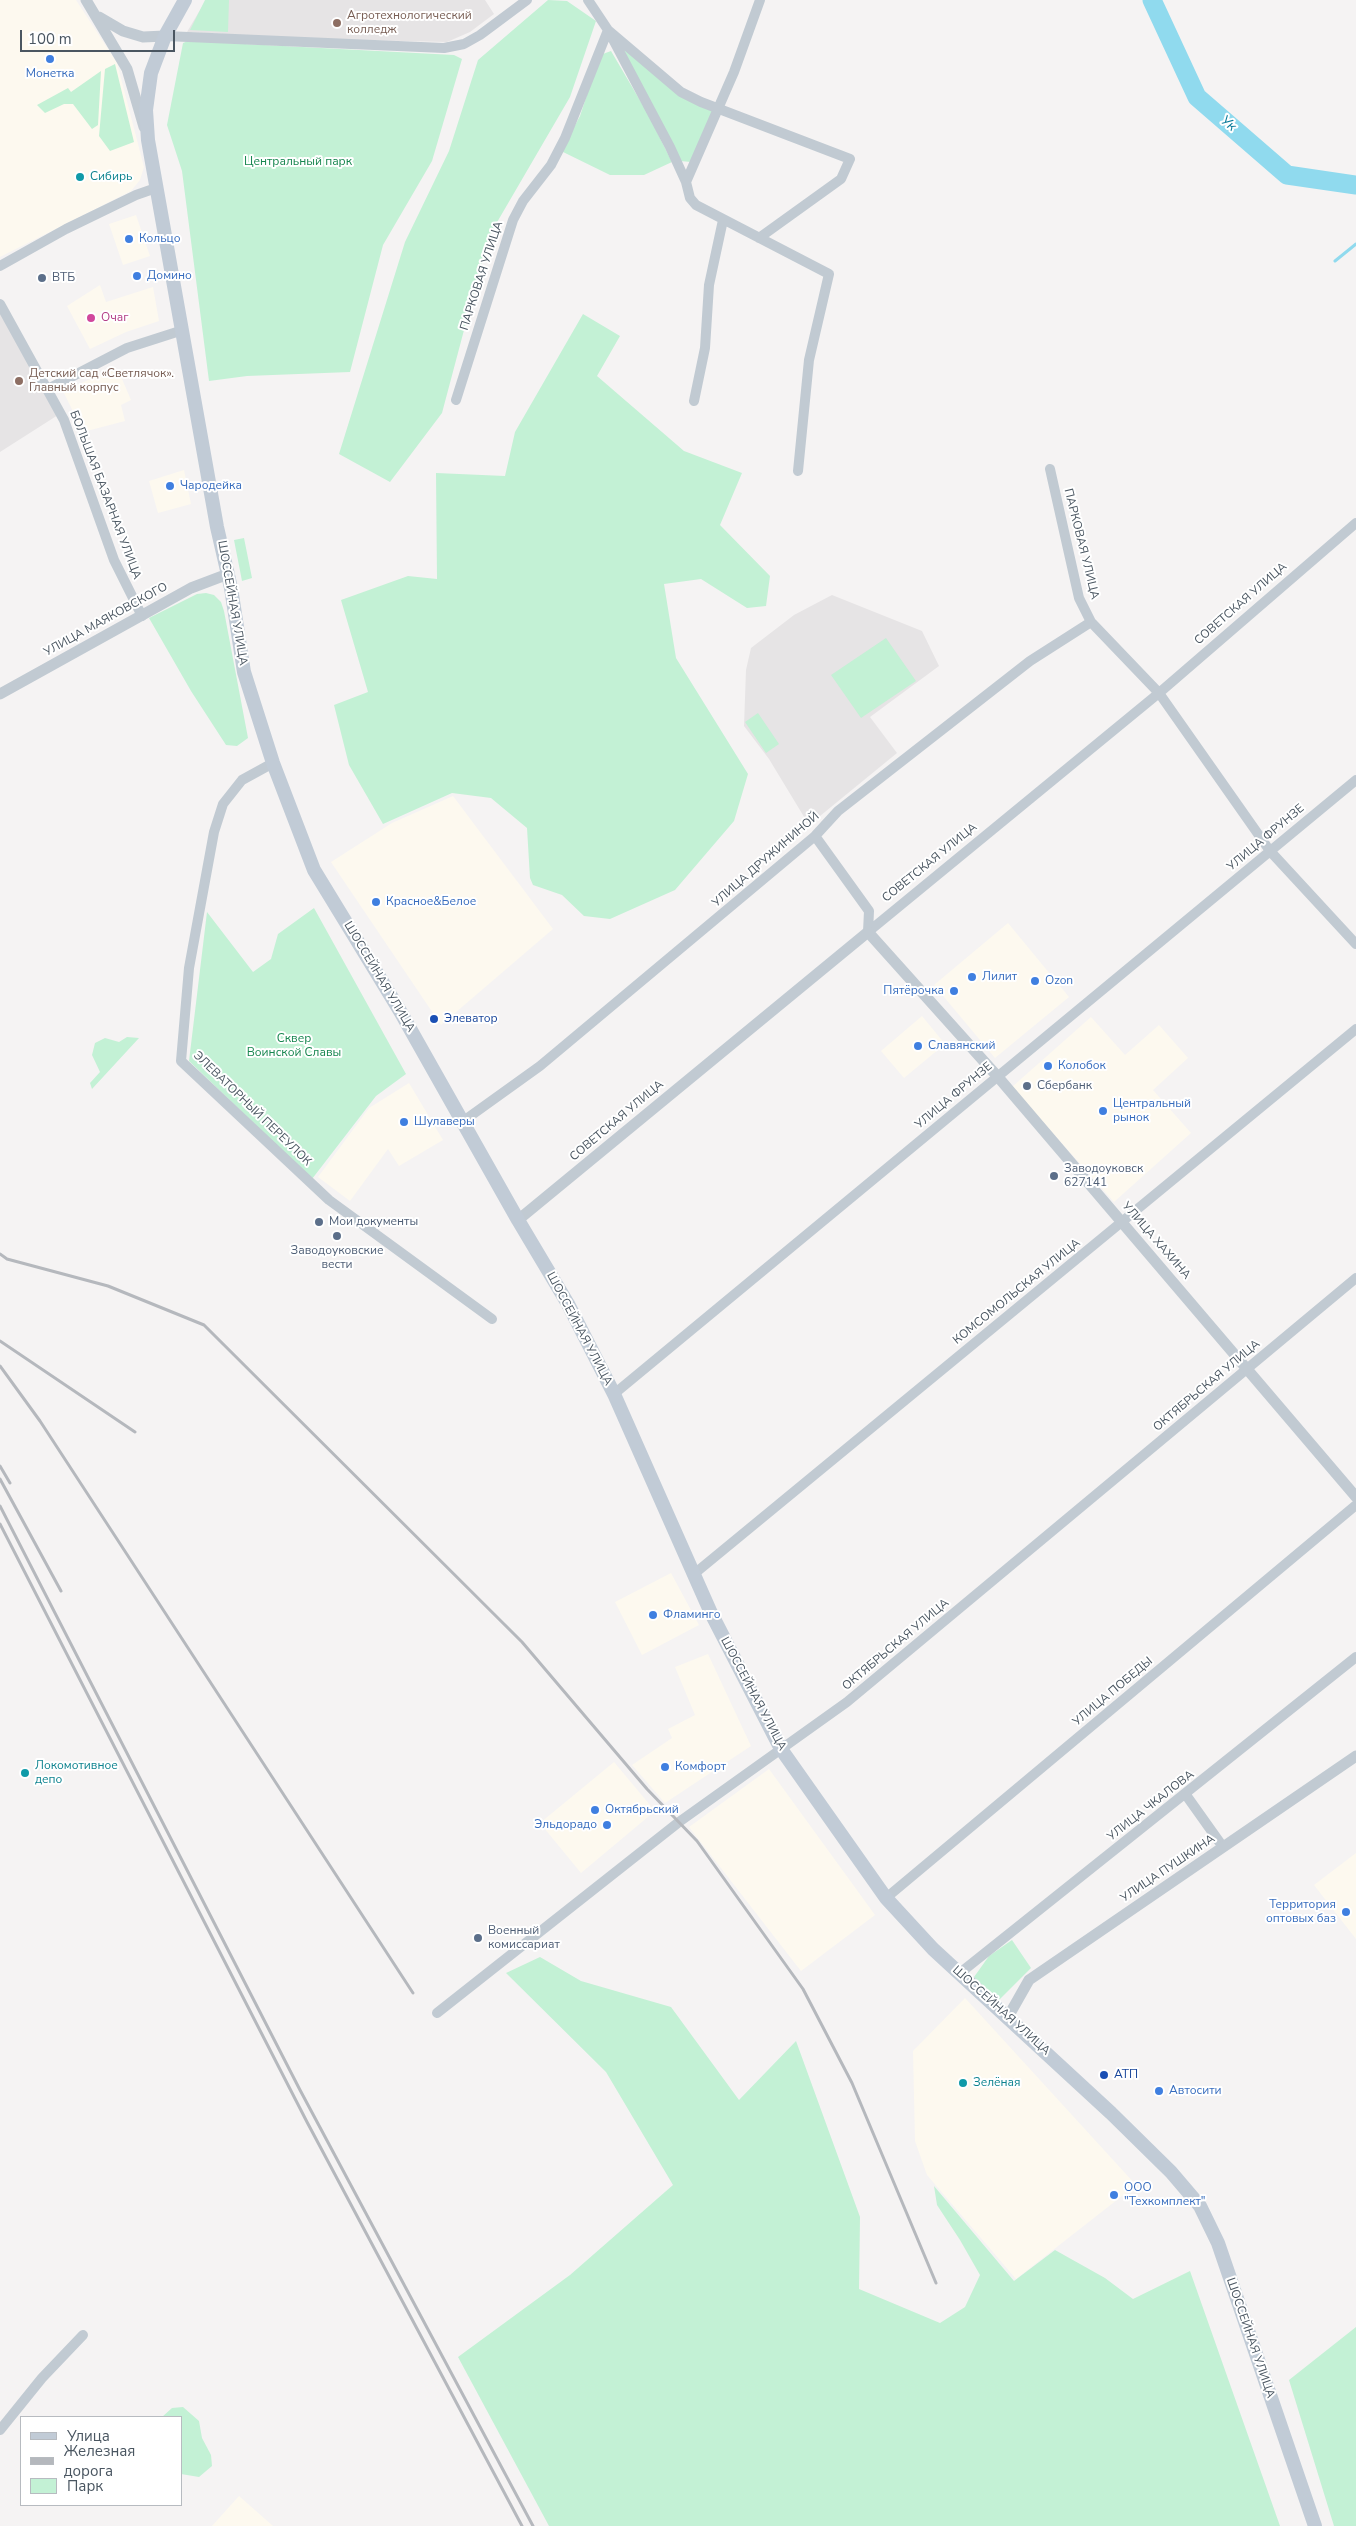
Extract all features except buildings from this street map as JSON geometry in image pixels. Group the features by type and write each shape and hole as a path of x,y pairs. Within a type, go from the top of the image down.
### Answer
{"main road":[{"name":"ШОССЕЙНАЯ УЛИЦА","path":"185,0 165,36 151,73 147,94 148,140 228,574 244,672 272,763 314,870 400,1011 518,1220 568,1304 614,1394 737,1666 781,1749 886,1898 933,1949 1118,2119 1171,2172 1200,2206 1218,2243 1314,2526"}],"street":[{"path":"86,0 127,69 148,140"},
{"path":"96,15 109,25 143,37 165,36 444,48 464,44 480,35 527,0"},
{"path":"686,182 720,108 760,0"},
{"path":"593,1 670,147 686,182 690,198 696,205 829,274 809,360 798,471"},
{"path":"608,30 681,92 850,159 841,179 758,238"},
{"name":"ПАРКОВАЯ УЛИЦА","path":"456,400 512,220 523,201 551,164 565,138 608,30"},
{"path":"0,266 66,229 136,195 156,188"},
{"path":"694,401 705,348 709,285 722,220"},
{"name":"БОЛЬШАЯ БАЗАРНАЯ УЛИЦА","path":"0,304 64,420 114,560 142,616"},
{"path":"48,389 127,348 183,330"},
{"name":"ПАРКОВАЯ УЛИЦА","path":"1050,470 1079,598 1091,622 1158,693 1270,851 1356,944"},
{"name":"СОВЕТСКАЯ УЛИЦА","path":"518,1220 1158,693 1356,523"},
{"name":"УЛИЦА МАЯКОВСКОГО","path":"0,694 191,588 228,574"},
{"name":"УЛИЦА ДРУЖИНИНОЙ","path":"462,1122 540,1066 815,836 838,811 1030,660 1091,622"},
{"name":"ЭЛЕВАТОРНЫЙ ПЕРЕУЛОК","path":"272,763 242,780 223,804 214,832 189,968 181,1061 329,1200 492,1319"},
{"name":"УЛИЦА ФРУНЗЕ","path":"614,1394 1356,780"},
{"path":"815,836 869,911 868,932"},
{"name":"УЛИЦА ХАХИНА","path":"868,932 998,1077 1356,1497"},
{"name":"КОМСОМОЛЬСКАЯ УЛИЦА","path":"694,1574 1356,1029"},
{"name":"ОКТЯБРЬСКАЯ УЛИЦА","path":"437,2013 678,1824 847,1702 1356,1278"},
{"name":"УЛИЦА ПОБЕДЫ","path":"886,1898 1356,1505"},
{"name":"УЛИЦА ЧКАЛОВА","path":"960,1973 1356,1657"},
{"name":"УЛИЦА ПУШКИНА","path":"1008,2016 1029,1980 1356,1756"},
{"path":"1186,1794 1223,1847"},
{"path":"0,2430 42,2378 83,2335"}],"shaded area":[{"path":"0,0 76,0 117,63 144,167 140,180 131,191 0,257"},
{"name":"Агротехнологический колледж","path":"206,0 485,0 494,14 470,32 447,42 313,39 187,32"},
{"name":"Кольцо","path":"136,215 150,256 123,265 109,224"},
{"path":"100,285 106,302 153,287 159,321 126,332 90,349 67,306"},
{"name":"Детский сад «Светлячок». Главный корпус","path":"0,311 58,415 0,452"},
{"path":"109,371 119,372 131,400 121,405 125,421 83,432 63,391"},
{"path":"184,470 191,504 158,513 149,481"},
{"path":"832,595 922,631 939,666 870,717 897,753 809,825 769,759 744,726 746,670 751,648 794,615"},
{"path":"453,796 553,929 441,1025 331,862 392,823"},
{"path":"1008,923 1069,997 995,1058 934,985"},
{"path":"922,1016 945,1044 904,1078 881,1051"},
{"name":"Центральный рынок","path":"1091,1017 1125,1055 1159,1025 1188,1058 1153,1090 1191,1133 1114,1202 1012,1087"},
{"path":"409,1083 443,1140 399,1166 388,1149 350,1201 318,1177 369,1108"},
{"path":"671,1573 699,1625 642,1655 615,1602"},
{"path":"708,1654 751,1746 665,1803 632,1765 672,1738 668,1729 695,1715 675,1667"},
{"path":"614,1762 655,1811 581,1873 540,1823"},
{"path":"769,1769 875,1915 801,1971 689,1827"},
{"name":"Территория оптовых баз","path":"1356,1853 1356,1939 1314,1885"},
{"path":"965,1998 1136,2185 1016,2279 927,2175 915,2141 913,2051"},
{"path":"239,2496 273,2526 212,2526"}],"green space":[{"path":"205,0 229,0 228,32 190,30"},
{"path":"548,0 567,1 596,21 570,97 489,236 442,413 390,482 339,454 405,242 449,151 478,60"},
{"name":"Центральный парк","path":"188,41 454,55 462,59 432,161 383,245 350,372 247,376 209,381 182,171 167,125 183,43"},
{"path":"622,48 715,111 691,162 680,161"},
{"path":"611,51 648,114 672,162 644,175 610,175 561,151 580,116 600,55"},
{"path":"115,64 134,142 110,151 99,136 105,69"},
{"path":"101,71 98,125 92,129 73,104 64,104 45,113 37,105 68,88 71,92"},
{"path":"583,314 620,336 597,376 684,451 742,473 720,525 770,576 766,606 747,608 701,579 664,584 676,658 748,774 734,821 675,890 610,919 584,916 562,895 533,885 530,878 527,828 491,798 452,793 383,824 349,765 334,705 368,692 341,600 408,576 437,579 436,473 505,476 515,432"},
{"path":"244,538 252,578 242,581 234,540"},
{"path":"206,593 214,595 221,602 224,611 248,738 237,746 226,745 191,691 149,618 197,594"},
{"path":"886,638 916,681 861,718 831,675"},
{"path":"758,713 779,744 766,753 745,722"},
{"name":"Сквер Воинской Славы","path":"314,908 406,1074 376,1096 312,1179 189,1061 207,912 253,972 271,959 278,934"},
{"path":"127,1037 139,1038 92,1089 90,1083 100,1072 92,1055 95,1043 105,1038 119,1042"},
{"path":"1012,1940 1031,1968 998,2001 974,1977 989,1956"},
{"path":"540,1957 581,1981 671,2007 739,2100 796,2041 860,2217 859,2289 940,2323 965,2307 980,2275 937,2205 934,2186 1014,2281 1055,2250 1105,2278 1133,2299 1190,2271 1280,2526 549,2526 458,2357 570,2275 673,2185 606,2072 506,1973"},
{"path":"1356,2327 1356,2526 1334,2526 1289,2380"},
{"path":"183,2407 199,2421 202,2438 211,2455 212,2466 199,2477 182,2474 182,2416 163,2416 172,2408"}],"waterway":[{"name":"Ук","path":"1152,0 1197,97 1287,175 1356,185"},
{"path":"1335,261 1356,244"}],"railway":[{"path":"0,1254 7,1259 108,1286 204,1325 522,1642 647,1789 697,1841 803,1989 852,2083 936,2283"},
{"path":"0,1341 135,1432"},
{"path":"0,1366 40,1421 413,1993"},
{"path":"0,1466 10,1483"},
{"path":"0,1479 61,1591"},
{"path":"0,1506 300,2090 533,2526"},
{"path":"0,1524 307,2122 522,2526"}],"place":[{"name":"Агротехнологический колледж","path":"337,23"},
{"name":"Монетка","path":"50,59"},
{"name":"Сибирь","path":"80,177"},
{"name":"Кольцо","path":"129,239"},
{"name":"Домино","path":"137,276"},
{"name":"ВТБ","path":"42,278"},
{"name":"Очаг","path":"91,318"},
{"name":"Детский сад «Светлячок». Главный корпус","path":"19,381"},
{"name":"Чародейка","path":"170,486"},
{"name":"Красное&Белое","path":"376,902"},
{"name":"Лилит","path":"972,977"},
{"name":"Ozon","path":"1035,981"},
{"name":"Пятёрочка","path":"954,991"},
{"name":"Элеватор","path":"434,1019"},
{"name":"Славянский","path":"918,1046"},
{"name":"Колобок","path":"1048,1066"},
{"name":"Сбербанк","path":"1027,1086"},
{"name":"Центральный рынок","path":"1103,1111"},
{"name":"Шулаверы","path":"404,1122"},
{"name":"Заводоуковск 627141","path":"1054,1176"},
{"name":"Мои документы","path":"319,1222"},
{"name":"Заводоуковские вести","path":"337,1236"},
{"name":"Фламинго","path":"653,1615"},
{"name":"Комфорт","path":"665,1767"},
{"name":"Локомотивное депо","path":"25,1773"},
{"name":"Октябрьский","path":"595,1810"},
{"name":"Эльдорадо","path":"607,1825"},
{"name":"Территория оптовых баз","path":"1346,1912"},
{"name":"Военный комиссариат","path":"478,1938"},
{"name":"АТП","path":"1104,2075"},
{"name":"Зелёная","path":"963,2083"},
{"name":"Автосити","path":"1159,2091"},
{"name":"ООО \"Техкомплект\"","path":"1114,2195"}]}
